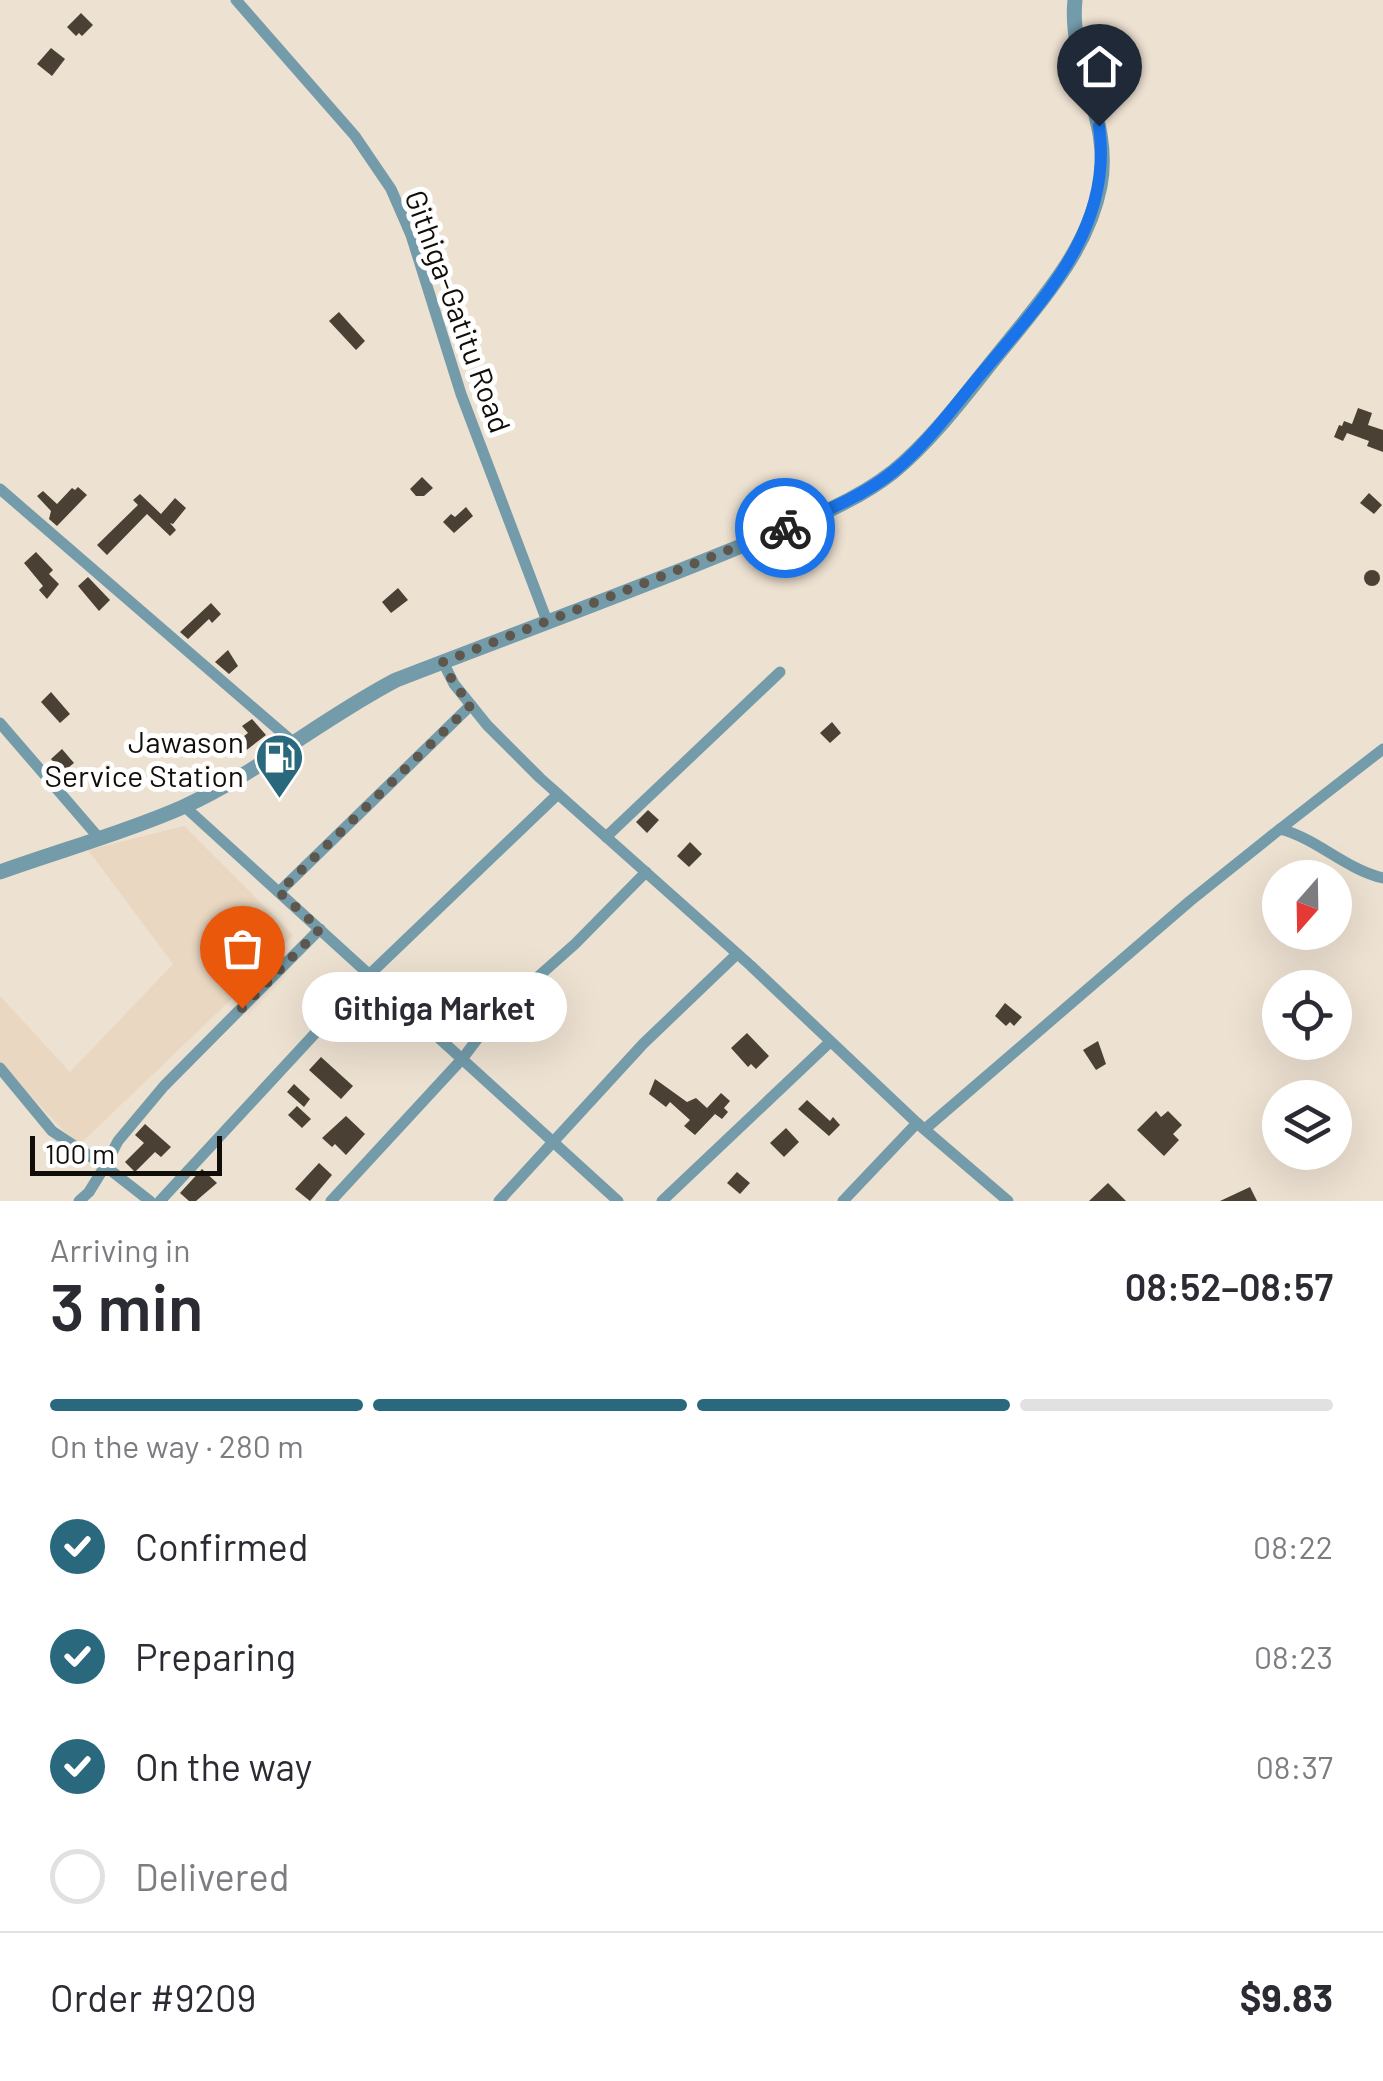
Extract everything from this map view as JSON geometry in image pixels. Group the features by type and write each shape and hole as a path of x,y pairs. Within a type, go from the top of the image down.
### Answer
{"street":[{"name":"Githiga-Gatitu Road","path":"236,0 356,136 391,190 411,235 461,394 547,621"},
{"path":"0,872 184,806 294,743 364,696 666,577 861,494 894,470 964,395 1059,280 1088,226 1101,184 1102,150 1096,103 1072,26 1075,0"},
{"path":"0,489 294,743"},
{"path":"443,662 454,684 487,725 558,794 1008,1201"},
{"path":"606,836 780,672"},
{"path":"279,892 471,705"},
{"path":"0,723 99,838"},
{"path":"843,1201 921,1126 1190,900 1383,749"},
{"path":"160,1201 370,974 558,794"},
{"path":"184,806 618,1201"},
{"path":"1280,828 1311,840 1362,873 1383,878"},
{"path":"331,1201 463,1058 496,1014 575,944 646,872"},
{"path":"79,1201 118,1141 164,1086 320,929"},
{"path":"498,1201 644,1044 737,954"},
{"path":"662,1201 830,1042"},
{"path":"0,1068 52,1130 150,1201"},
{"path":"0,1089 14,1084"}],"shaded area":[{"path":"184,826 293,935 263,969 78,1146 0,1063 0,996 70,1072 173,964 88,850"}],"building":[{"path":"81,13 93,25 82,36 76,36 67,27"},
{"path":"51,48 65,59 52,76 37,64"},
{"path":"339,312 365,341 356,350 329,321"},
{"path":"1358,408 1372,413 1368,425 1383,430 1383,452 1367,446 1369,441 1347,433 1343,441 1334,437 1344,421 1352,424"},
{"path":"422,477 433,488 424,496 416,496 410,489"},
{"path":"78,487 87,495 57,526 49,519 51,511 37,496 43,491 57,504"},
{"path":"1369,493 1382,505 1374,514 1360,503"},
{"path":"140,494 161,514 175,498 186,508 170,523 176,530 170,536 147,514 107,555 97,545 138,505 133,500"},
{"path":"466,507 473,516 454,533 443,522"},
{"path":"36,552 53,570 49,574 59,584 47,599 39,590 43,586 24,563"},
{"path":"1372,570 1380,578 1372,586 1364,578"},
{"path":"88,577 110,600 99,611 78,586"},
{"path":"398,588 408,600 391,613 382,602"},
{"path":"211,603 221,614 212,623 209,619 188,639 180,632"},
{"path":"228,650 238,666 229,674 215,662"},
{"path":"51,692 70,714 60,723 41,702"},
{"path":"252,719 266,735 239,756 231,746 248,733 242,726"},
{"path":"832,722 841,733 830,743 820,733"},
{"path":"62,749 74,763 63,772 51,759"},
{"path":"648,810 659,820 647,833 636,822"},
{"path":"690,842 702,854 689,867 677,856"},
{"path":"1005,1003 1022,1017 1014,1026 1010,1022 1006,1026 995,1016"},
{"path":"747,1033 769,1056 756,1069 751,1064 748,1067 731,1048"},
{"path":"1098,1041 1106,1064 1096,1070 1083,1050"},
{"path":"321,1057 353,1086 341,1099 309,1070"},
{"path":"655,1079 687,1102 696,1098 707,1108 721,1093 730,1101 724,1108 728,1112 722,1119 715,1114 695,1135 684,1126 690,1120 670,1102 666,1107 649,1094"},
{"path":"294,1084 310,1099 304,1107 287,1092"},
{"path":"807,1100 840,1125 829,1136 798,1109"},
{"path":"297,1106 311,1119 302,1128 288,1115"},
{"path":"1156,1111 1161,1117 1168,1111 1182,1125 1173,1134 1179,1140 1164,1156 1137,1130"},
{"path":"346,1116 365,1134 346,1155 322,1138"},
{"path":"145,1124 171,1147 161,1157 155,1152 135,1172 125,1162 144,1143 135,1135"},
{"path":"786,1128 799,1142 784,1157 770,1143"},
{"path":"319,1163 332,1175 310,1201 295,1189"},
{"path":"202,1169 217,1183 196,1201 189,1201 180,1193"},
{"path":"737,1172 750,1183 740,1194 727,1183"},
{"path":"1108,1183 1126,1201 1089,1201"},
{"path":"1250,1187 1257,1201 1220,1201"}],"way so far":[{"path":"242,1008 320,929 279,892 471,705 443,662 785,528"}],"place":[{"name":"Jawason Service Station","path":"279,800"},
{"name":"Githiga Market","path":"242,1008"}],"route":[{"path":"785,528 861,494 894,470 928,437 1059,280 1088,226 1101,184 1099,126"}]}
